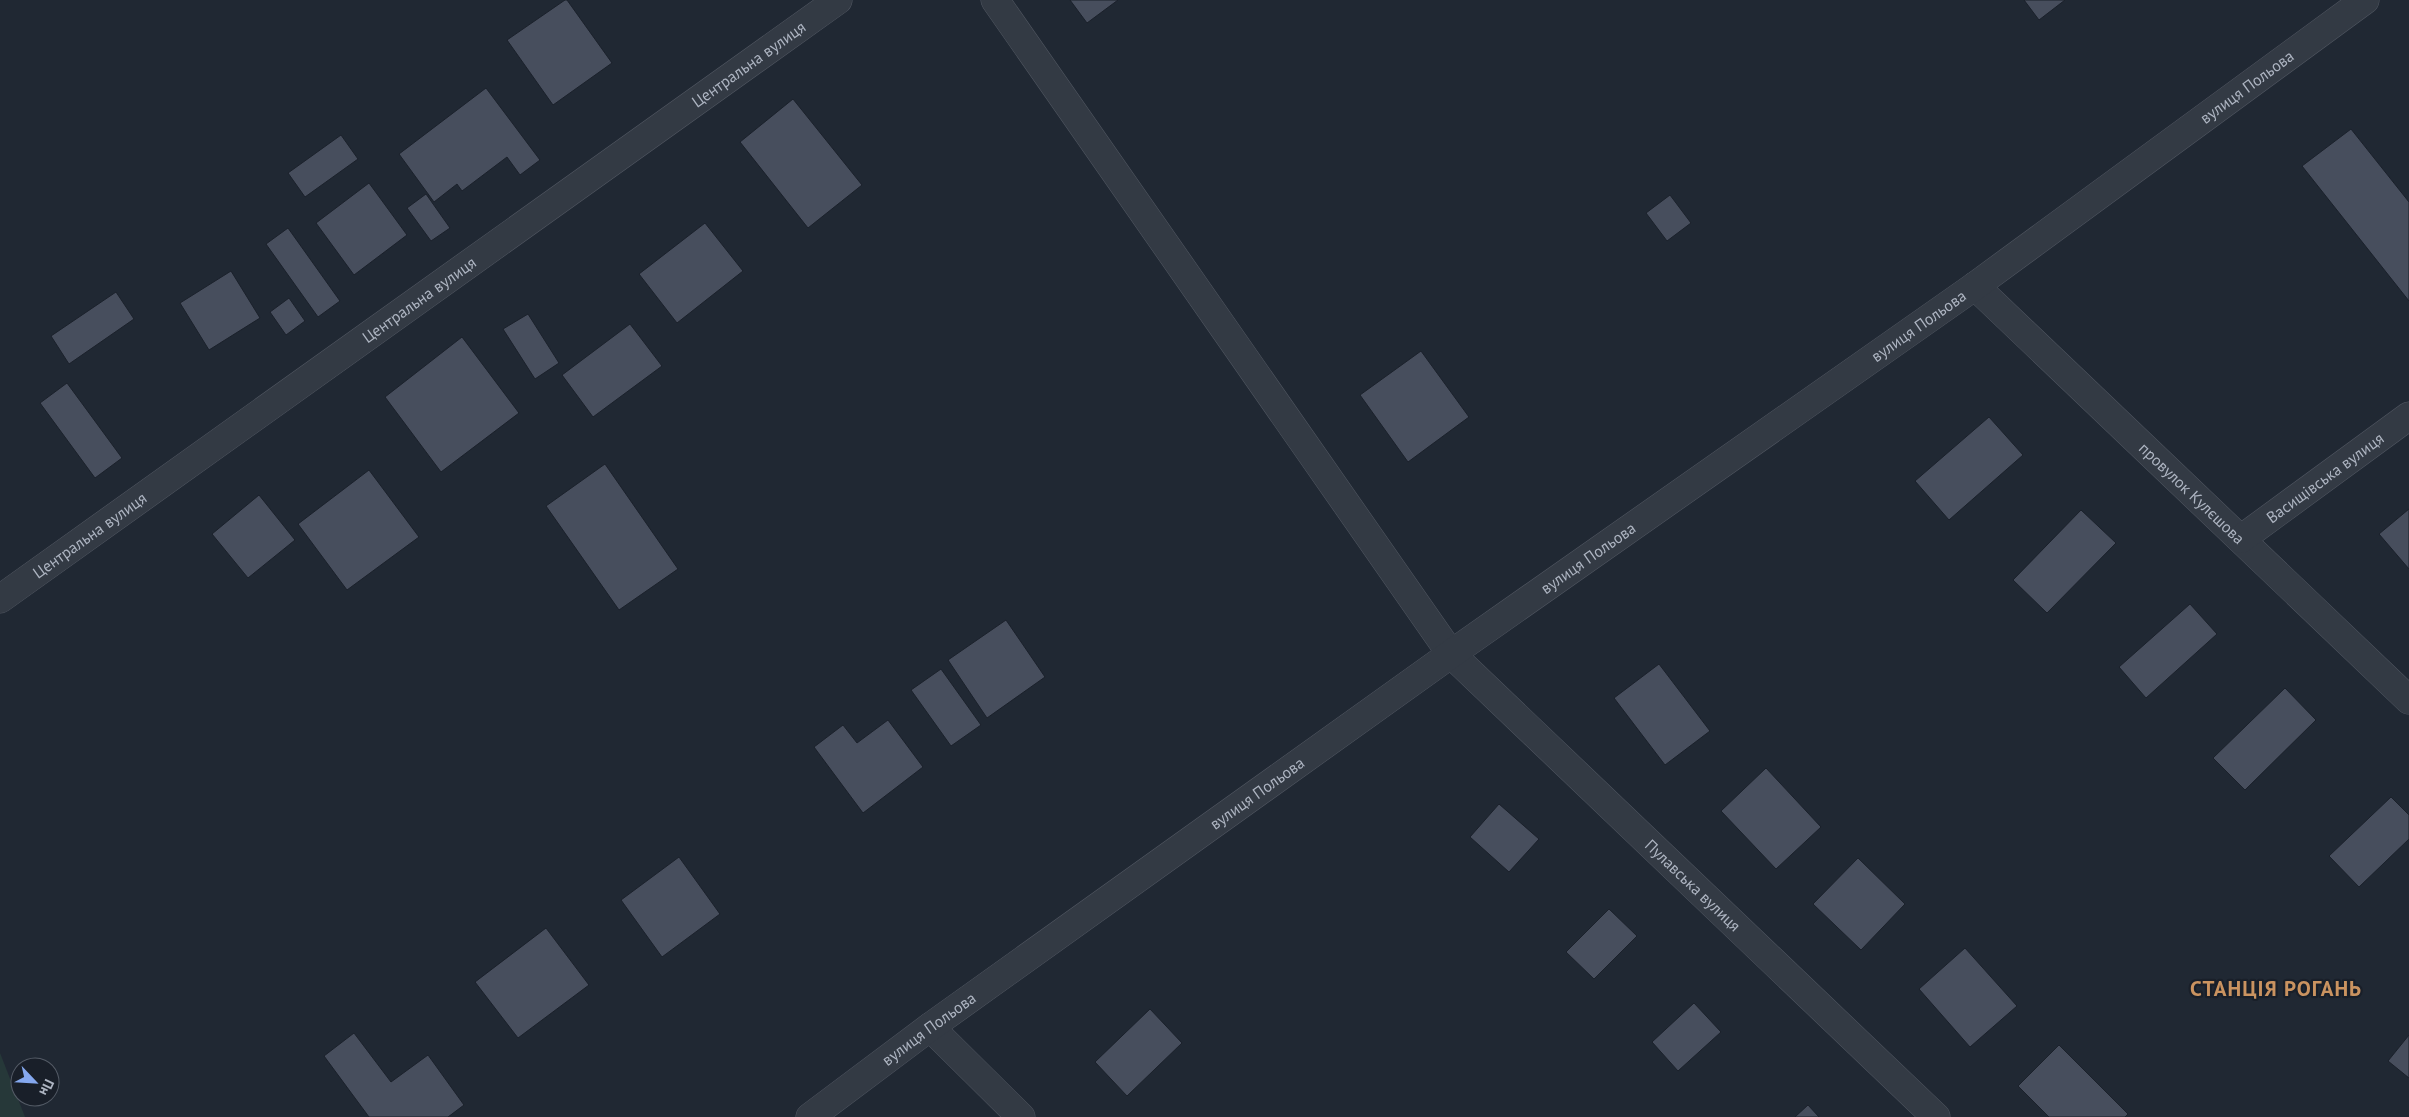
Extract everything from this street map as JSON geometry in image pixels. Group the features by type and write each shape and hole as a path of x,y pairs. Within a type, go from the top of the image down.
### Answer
{"street":[{"name":"Центральна вулиця","path":"0,600 838,0"},
{"name":"Пулавська вулиця","path":"995,0 1451,654 1936,1117"},
{"name":"вулиця Польова","path":"810,1117 930,1027 1451,654 1975,286 2365,0"},
{"name":"провулок Кулєшова","path":"1975,286 2409,700"},
{"name":"Васищівська вулиця","path":"2240,539 2409,416"},
{"path":"930,1027 1021,1117"}],"shaded area":[{"path":"0,1053 10,1079 10,1107 21,1107 25,1117 0,1117"}],"building":[{"path":"567,0 612,63 553,105 507,40"},
{"path":"1070,0 1118,0 1087,23"},
{"path":"2024,0 2065,0 2039,20"},
{"path":"486,88 540,160 520,175 507,157 462,191 457,184 434,202 399,154"},
{"path":"793,99 862,185 808,228 740,142"},
{"path":"2351,129 2409,202 2409,301 2302,166"},
{"path":"341,135 358,159 305,197 288,173"},
{"path":"369,183 407,235 354,275 316,223"},
{"path":"426,194 450,228 431,241 407,208"},
{"path":"1670,195 1691,223 1667,241 1646,213"},
{"path":"705,223 743,271 677,323 639,274"},
{"path":"288,228 340,301 318,317 266,244"},
{"path":"231,271 260,318 209,350 180,303"},
{"path":"116,292 134,319 69,364 51,336"},
{"path":"289,298 305,321 286,335 270,312"},
{"path":"528,314 559,363 535,379 503,329"},
{"path":"630,324 662,366 593,417 562,375"},
{"path":"462,337 519,413 441,472 385,397"},
{"path":"1421,351 1469,417 1408,462 1360,395"},
{"path":"67,383 122,458 95,478 40,403"},
{"path":"1989,417 2023,455 1949,520 1915,481"},
{"path":"605,464 678,569 619,610 546,506"},
{"path":"369,470 419,537 347,590 298,524"},
{"path":"259,495 295,540 248,578 212,534"},
{"path":"2409,509 2409,569 2379,534"},
{"path":"2081,510 2116,543 2047,613 2013,580"},
{"path":"2190,604 2217,634 2146,698 2119,667"},
{"path":"1006,620 1045,677 987,718 948,660"},
{"path":"1659,664 1710,731 1665,765 1614,698"},
{"path":"941,669 981,725 951,746 911,690"},
{"path":"2285,688 2316,720 2245,790 2213,758"},
{"path":"888,720 923,767 863,813 814,747 843,725 857,743"},
{"path":"1766,768 1821,827 1776,869 1721,811"},
{"path":"2391,797 2409,815 2409,839 2359,887 2329,856"},
{"path":"1499,804 1539,839 1509,872 1470,837"},
{"path":"679,857 720,914 662,957 621,900"},
{"path":"1858,858 1905,904 1861,950 1813,904"},
{"path":"1609,909 1637,936 1594,979 1566,952"},
{"path":"546,928 589,985 518,1038 475,982"},
{"path":"1965,948 2017,1006 1970,1047 1919,989"},
{"path":"1694,1003 1721,1032 1678,1071 1652,1042"},
{"path":"1150,1009 1182,1043 1127,1096 1095,1062"},
{"path":"354,1033 391,1082 428,1055 464,1105 448,1117 369,1117 324,1056"},
{"path":"2409,1035 2409,1078 2388,1061"},
{"path":"2059,1045 2128,1114 2125,1117 2049,1117 2018,1086"},
{"path":"1808,1105 1819,1117 1795,1117"}],"district":[{"name":"СТАНЦІЯ РОГАНЬ","path":"2276,988"}]}
